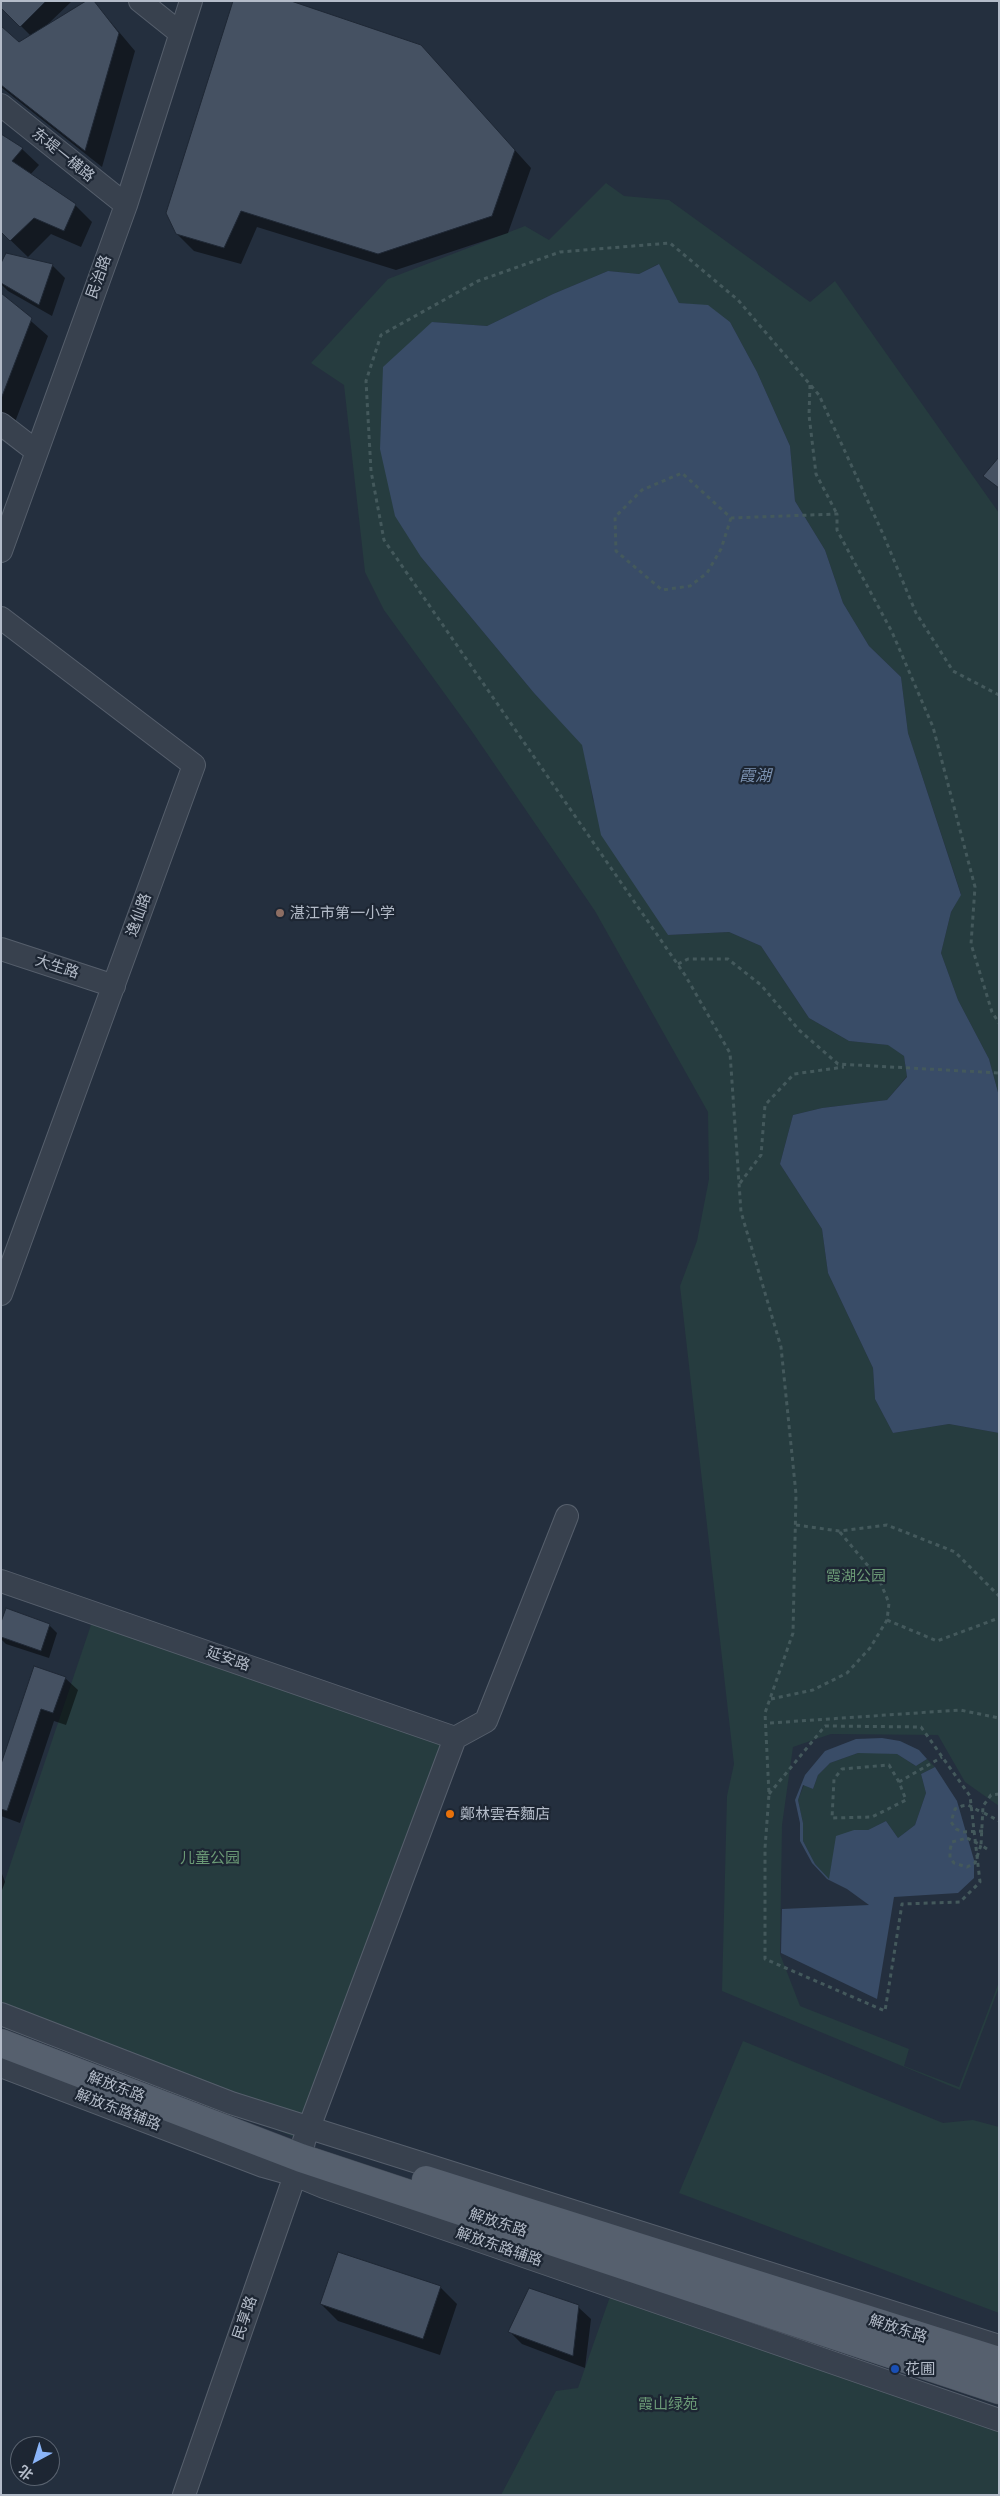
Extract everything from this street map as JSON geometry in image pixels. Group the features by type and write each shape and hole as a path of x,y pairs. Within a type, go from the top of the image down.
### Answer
{"main road":[{"name":"解放东路","path":"1,2030 300,2158 999,2361"},
{"name":"解放东路","path":"1,2043 300,2158 999,2390"}],"street":[{"path":"140,1 180,33"},
{"name":"民治路","path":"1,551 126,205 191,1"},
{"name":"东堤一横路","path":"1,106 126,205"},
{"path":"1,424 36,451"},
{"name":"逸仙路","path":"1,618 194,765 1,1294"},
{"name":"大生路","path":"1,949 114,986"},
{"path":"455,1738 486,1721 567,1516"},
{"name":"延安路","path":"1,1581 455,1738"},
{"name":"民享路","path":"184,2495 300,2158 455,1738"},
{"path":"1,2014 231,2103 999,2346"},
{"name":"解放东路辅路","path":"1,2066 262,2166 300,2158 324,2187 999,2420"}],"path":[{"path":"768,1794 825,1726 921,1728 970,1796 980,1882 960,1902 902,1904 885,2011 765,1959 765,1848 768,1794 765,1713 793,1633 796,1494 781,1348 741,1212 730,1053 678,964 384,540 372,471 366,381 381,335 478,281 560,252 670,243 738,300 819,395 883,534 916,613 953,671 999,695"},
{"path":"810,384 809,415 816,474 837,514 837,530 892,632 933,728 975,887 971,944 992,1012 999,1023"},
{"path":"731,518 721,549 707,573 690,586 662,590 616,551 614,518 642,490 682,474 731,518 837,514"},
{"path":"678,964 688,958 728,959 761,986 798,1030 838,1064 999,1073"},
{"path":"739,1184 761,1155 765,1105 794,1074 850,1066"},
{"path":"796,1524 839,1531 887,1524 955,1552 999,1596"},
{"path":"771,1699 813,1690 847,1673 870,1648 887,1620 890,1602 880,1578 839,1531"},
{"path":"887,1620 937,1641 999,1618"},
{"path":"770,1722 960,1710 999,1718"},
{"path":"899,1782 942,1756"},
{"path":"889,1765 899,1782 906,1800 872,1817 832,1818 834,1779 842,1769 889,1765"},
{"path":"987,1849 981,1845 967,1838 952,1842 950,1858 958,1865 967,1867 975,1863 981,1845 983,1813 986,1801 992,1795 999,1794"},
{"path":"982,1831 963,1832 956,1829 951,1822 955,1809 968,1805 999,1821"}],"green space":[{"name":"霞湖公园","path":"606,183 624,196 669,200 810,302 835,281 999,513 999,1096 989,1059 958,1000 941,953 951,912 961,894 908,733 901,677 869,646 843,603 825,550 795,501 790,446 757,372 730,322 708,306 679,303 658,264 639,274 608,271 553,294 487,326 432,322 421,557 534,693 583,745 593,800 668,935 729,932 761,946 809,1018 849,1041 889,1045 904,1056 907,1076 887,1100 822,1108 793,1115 780,1164 822,1229 828,1273 873,1368 875,1399 893,1433 949,1424 999,1433 999,1806 965,1782 938,1735 831,1734 793,1747 782,1825 780,1954 800,2006 909,2049 904,2066 959,2087 999,1982 999,1987 960,2090 722,1991 727,1796 734,1764 680,1286 697,1241 709,1179 708,1112 595,911 471,730 384,610 365,572 344,385 311,363 388,279 525,226 549,240"},
{"name":"儿童公园","path":"95,1613 455,1738 304,2141 1,2018 1,1892"},
{"path":"858,1753 897,1754 916,1766 927,1759 935,1767 921,1774 926,1793 915,1825 898,1838 886,1821 868,1830 854,1830 829,1880 815,1864 803,1841 803,1823 798,1800 804,1785 813,1789 818,1775 830,1763"},
{"path":"743,2041 943,2123 973,2120 999,2127 999,2313 679,2193"},
{"name":"霞山绿苑","path":"612,2291 999,2419 999,2495 501,2495 556,2391 578,2388"}],"water":[{"name":"霞湖","path":"659,264 679,303 708,305 730,322 757,372 790,446 795,501 825,550 843,603 869,646 901,677 908,733 961,895 951,912 941,953 958,1000 989,1059 999,1096 999,1433 949,1424 893,1433 875,1399 873,1368 828,1273 822,1229 780,1164 793,1115 822,1108 887,1100 907,1077 904,1056 888,1045 849,1041 809,1018 761,946 729,932 668,935 601,835 582,745 534,693 421,557 395,516 380,449 383,367 432,322 487,326 553,294 608,271 639,274"},
{"path":"882,1738 900,1741 919,1750 927,1759 916,1766 897,1754 858,1753 830,1763 818,1775 813,1789 803,1785 798,1800 803,1823 803,1841 815,1864 829,1879 836,1836 854,1830 868,1830 886,1821 898,1838 915,1825 926,1793 921,1774 935,1767 957,1801 974,1860 974,1878 958,1893 894,1897 877,1999 781,1953 782,1909 869,1905 847,1889 827,1879 812,1863 800,1841 800,1823 795,1800 805,1775 825,1751 856,1739"}],"building":[{"path":"1,1 46,1 20,27 1,8"},
{"path":"86,1 94,1 119,33 85,151 1,85 1,26 19,42"},
{"path":"233,1 291,1 421,45 515,150 492,216 378,254 241,211 224,248 176,234 166,213"},
{"path":"1,134 23,148 12,161 76,204 64,231 34,218 10,241 1,232"},
{"path":"6,253 53,264 39,305 1,283 1,263"},
{"path":"1,293 32,318 1,399"},
{"path":"999,457 999,488 983,476"},
{"path":"6,1608 50,1624 41,1651 1,1637 1,1622"},
{"path":"34,1666 66,1677 53,1713 41,1709 7,1811 1,1809 1,1764"},
{"path":"338,2252 441,2286 423,2339 320,2304"},
{"path":"529,2288 579,2305 573,2356 508,2332"}],"place":[{"name":"湛江市第一小学","path":"280,913"},
{"name":"鄭林雲吞麵店","path":"450,1814"},
{"name":"花圃","path":"895,2369"}]}
